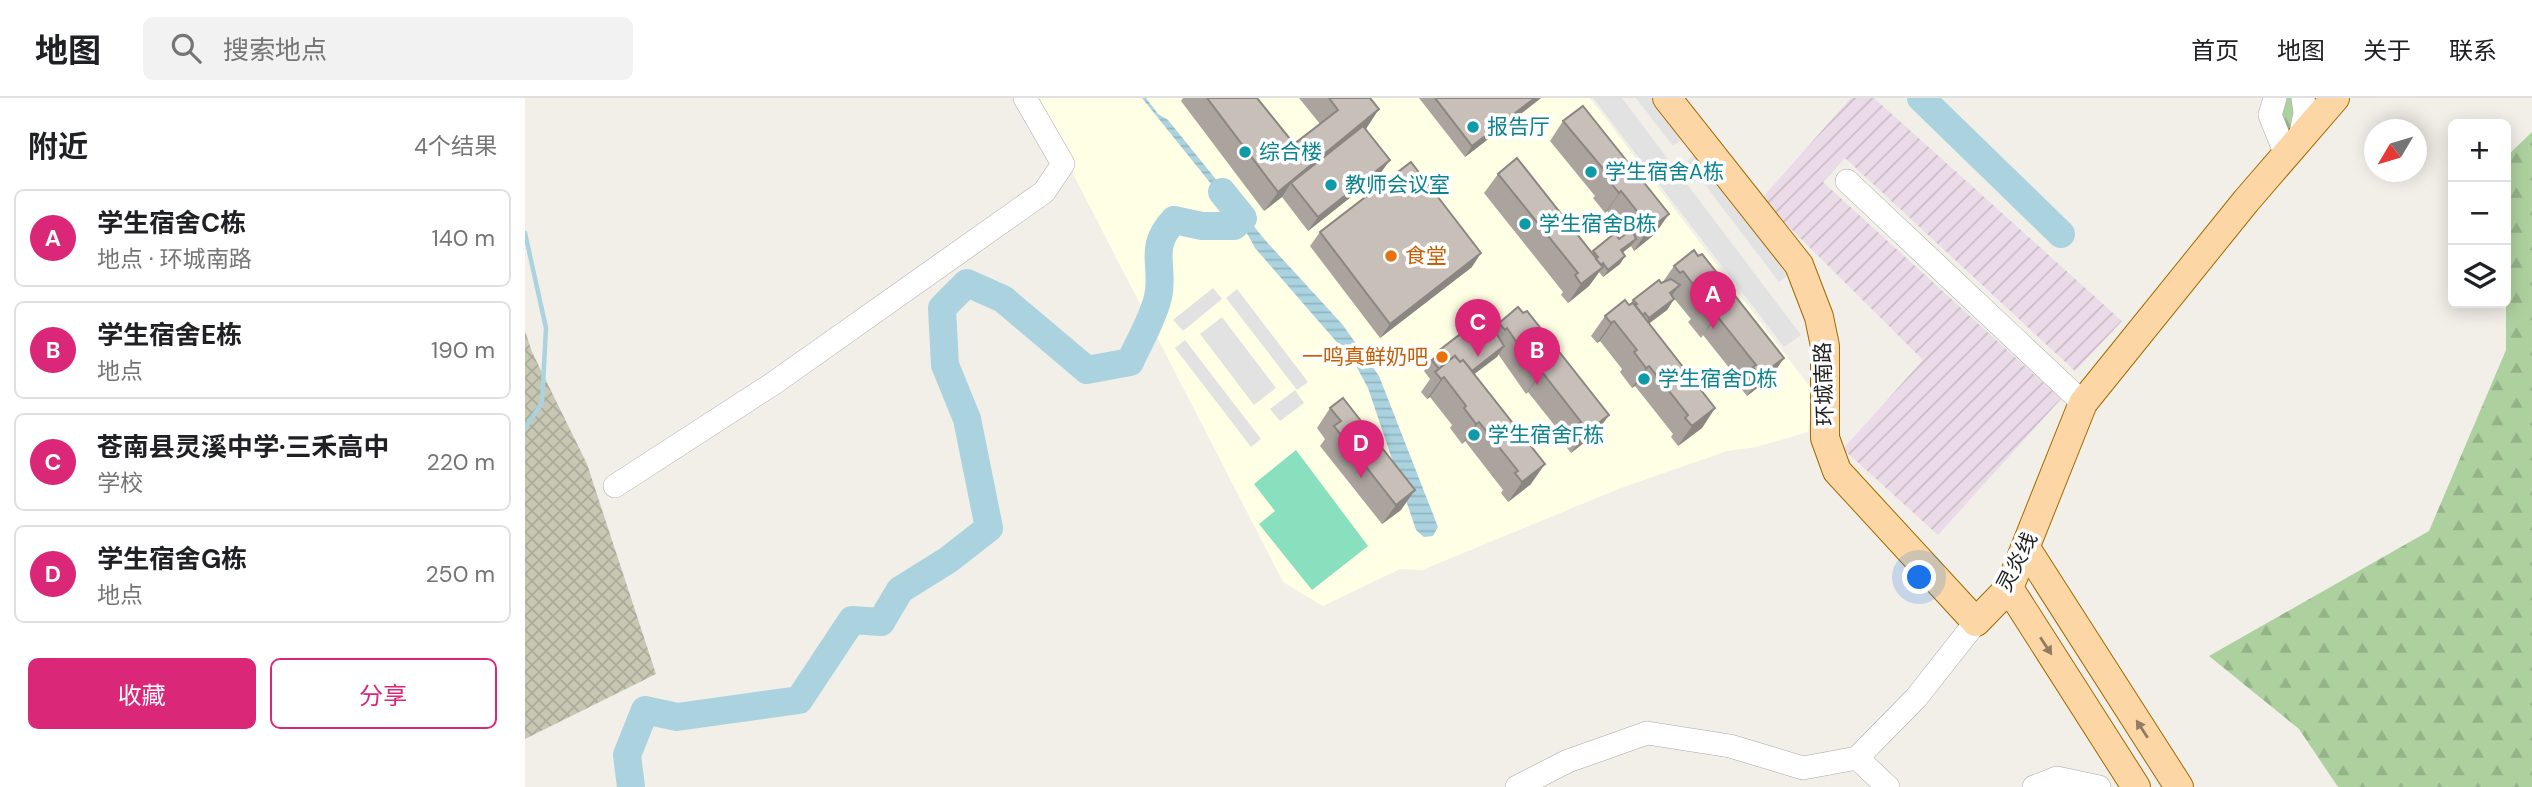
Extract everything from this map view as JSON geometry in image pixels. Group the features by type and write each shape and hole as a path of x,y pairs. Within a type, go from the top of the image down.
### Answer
{"main road":[{"name":"环城南路","path":"1667,98 1799,265 1819,317 1825,346 1825,438 1837,471 1976,622"},
{"name":"灵炎线","path":"1976,622 2009,588 2083,403 2335,98"},
{"path":"2026,548 2179,787"},
{"path":"2009,588 2136,787"}],"street":[{"path":"615,486 774,383 1044,192 1063,164 1025,98"},
{"path":"2275,98 2270,115 2293,147"},
{"path":"2293,147 2305,113 2303,98"},
{"path":"1847,181 2083,403"},
{"name":"灵炎线","path":"1857,758 1916,698 1976,622"},
{"path":"1517,787 1568,761 1647,733 1730,746 1803,768 1857,758 1888,787"},
{"path":"2034,787 2057,778 2099,787"}],"shaded area":[{"path":"1034,98 1590,98 1813,391 1808,432 1756,447 1727,451 1621,488 1422,570 1400,569 1323,606 1283,582"},
{"path":"1593,98 1622,98 1801,335 1784,347"},
{"path":"1636,98 1652,98 1683,138 1673,146"},
{"path":"1851,98 1874,98 2122,321 2075,371 1845,158 1823,182 2061,399 1938,535 1843,449 1923,360 1761,199"},
{"path":"1696,154 1788,275 1779,282 1687,161"},
{"path":"1213,288 1222,299 1183,331 1173,320"},
{"path":"1237,289 1308,382 1297,390 1226,298"},
{"path":"1222,317 1276,388 1254,405 1200,334"},
{"path":"525,331 532,352 587,464 656,674 525,739"},
{"path":"1185,340 1261,439 1251,447 1175,348"},
{"path":"1295,390 1304,403 1280,421 1270,409"}],"green space":[{"path":"2279,98 2294,98 2295,113 2286,138"},
{"path":"2532,132 2532,787 2338,787 2299,729 2209,656 2429,531 2506,350 2506,308 2511,308 2511,152"},
{"path":"1296,450 1368,546 1312,590 1259,524 1275,511 1254,484"}],"water":[{"path":"1142,98 1146,98 1158,114 1168,120 1265,240 1342,324 1379,376 1438,527 1433,536 1424,537 1416,530 1368,388 1354,362 1255,248 1243,226 1220,195"}],"building":[{"path":"1207,98 1257,98 1294,144 1338,110 1329,98 1370,98 1379,109 1278,192"},
{"name":"报告厅","path":"1435,98 1535,98 1472,146"},
{"path":"1583,106 1669,214 1647,231 1642,223 1644,220 1621,191 1619,193 1607,178 1610,177 1563,121"},
{"name":"教师会议室","path":"1363,126 1390,160 1318,217 1291,183"},
{"path":"1517,158 1603,267 1581,284 1575,275 1578,273 1498,174"},
{"name":"食堂","path":"1411,162 1481,253 1390,324 1320,232"},
{"path":"1632,229 1636,239 1621,250 1625,256 1608,270 1603,263 1601,265 1593,251 1615,233 1619,239"},
{"path":"1694,250 1698,256 1702,254 1784,358 1760,376 1753,367 1756,365 1717,316 1714,318 1702,302 1705,300 1683,271 1680,273 1674,266"},
{"path":"1671,279 1680,285 1670,293 1674,299 1649,318 1645,313 1643,315 1633,300 1659,280 1661,283"},
{"path":"1625,300 1629,305 1633,303 1715,408 1692,426 1685,418 1688,415 1649,366 1646,368 1634,352 1637,350 1614,321 1611,323 1605,316"},
{"path":"1518,307 1523,313 1527,311 1609,415 1585,433 1578,424 1581,422 1542,372 1539,375 1507,328 1505,330 1499,323"},
{"path":"1485,315 1504,346 1472,371 1463,360 1460,362 1455,356 1439,369 1432,360 1439,355 1437,352"},
{"path":"1455,356 1460,362 1463,360 1545,464 1522,482 1515,473 1518,471 1479,422 1476,424 1444,377 1441,379 1435,372"},
{"path":"1343,398 1415,490 1396,505 1334,426 1341,421 1330,408"}],"waterway":[{"path":"1921,98 2061,234"},
{"path":"631,787 627,755 645,710 677,717 799,700 852,620 881,622 900,590 948,560 989,528 967,419 945,365 942,308 967,283 1003,299 1087,370 1130,362 1156,305 1160,286 1159,249 1166,230 1174,220 1202,226 1234,226 1243,218 1222,192"},
{"path":"525,233 546,328 542,403 525,428"}],"place":[{"name":"报告厅","path":"1473,127"},
{"name":"综合楼","path":"1245,152"},
{"name":"学生宿舍A栋","path":"1591,172"},
{"name":"教师会议室","path":"1331,185"},
{"name":"学生宿舍B栋","path":"1525,224"},
{"name":"食堂","path":"1391,256"},
{"name":"学生宿舍C栋","path":"1713,329"},
{"name":"一鸣真鲜奶吧","path":"1442,357"},
{"name":"苍南县灵溪中学·三禾高中","path":"1478,357"},
{"name":"学生宿舍D栋","path":"1644,379"},
{"name":"学生宿舍E栋","path":"1537,385"},
{"name":"学生宿舍F栋","path":"1474,435"},
{"name":"学生宿舍G栋","path":"1361,478"}]}
